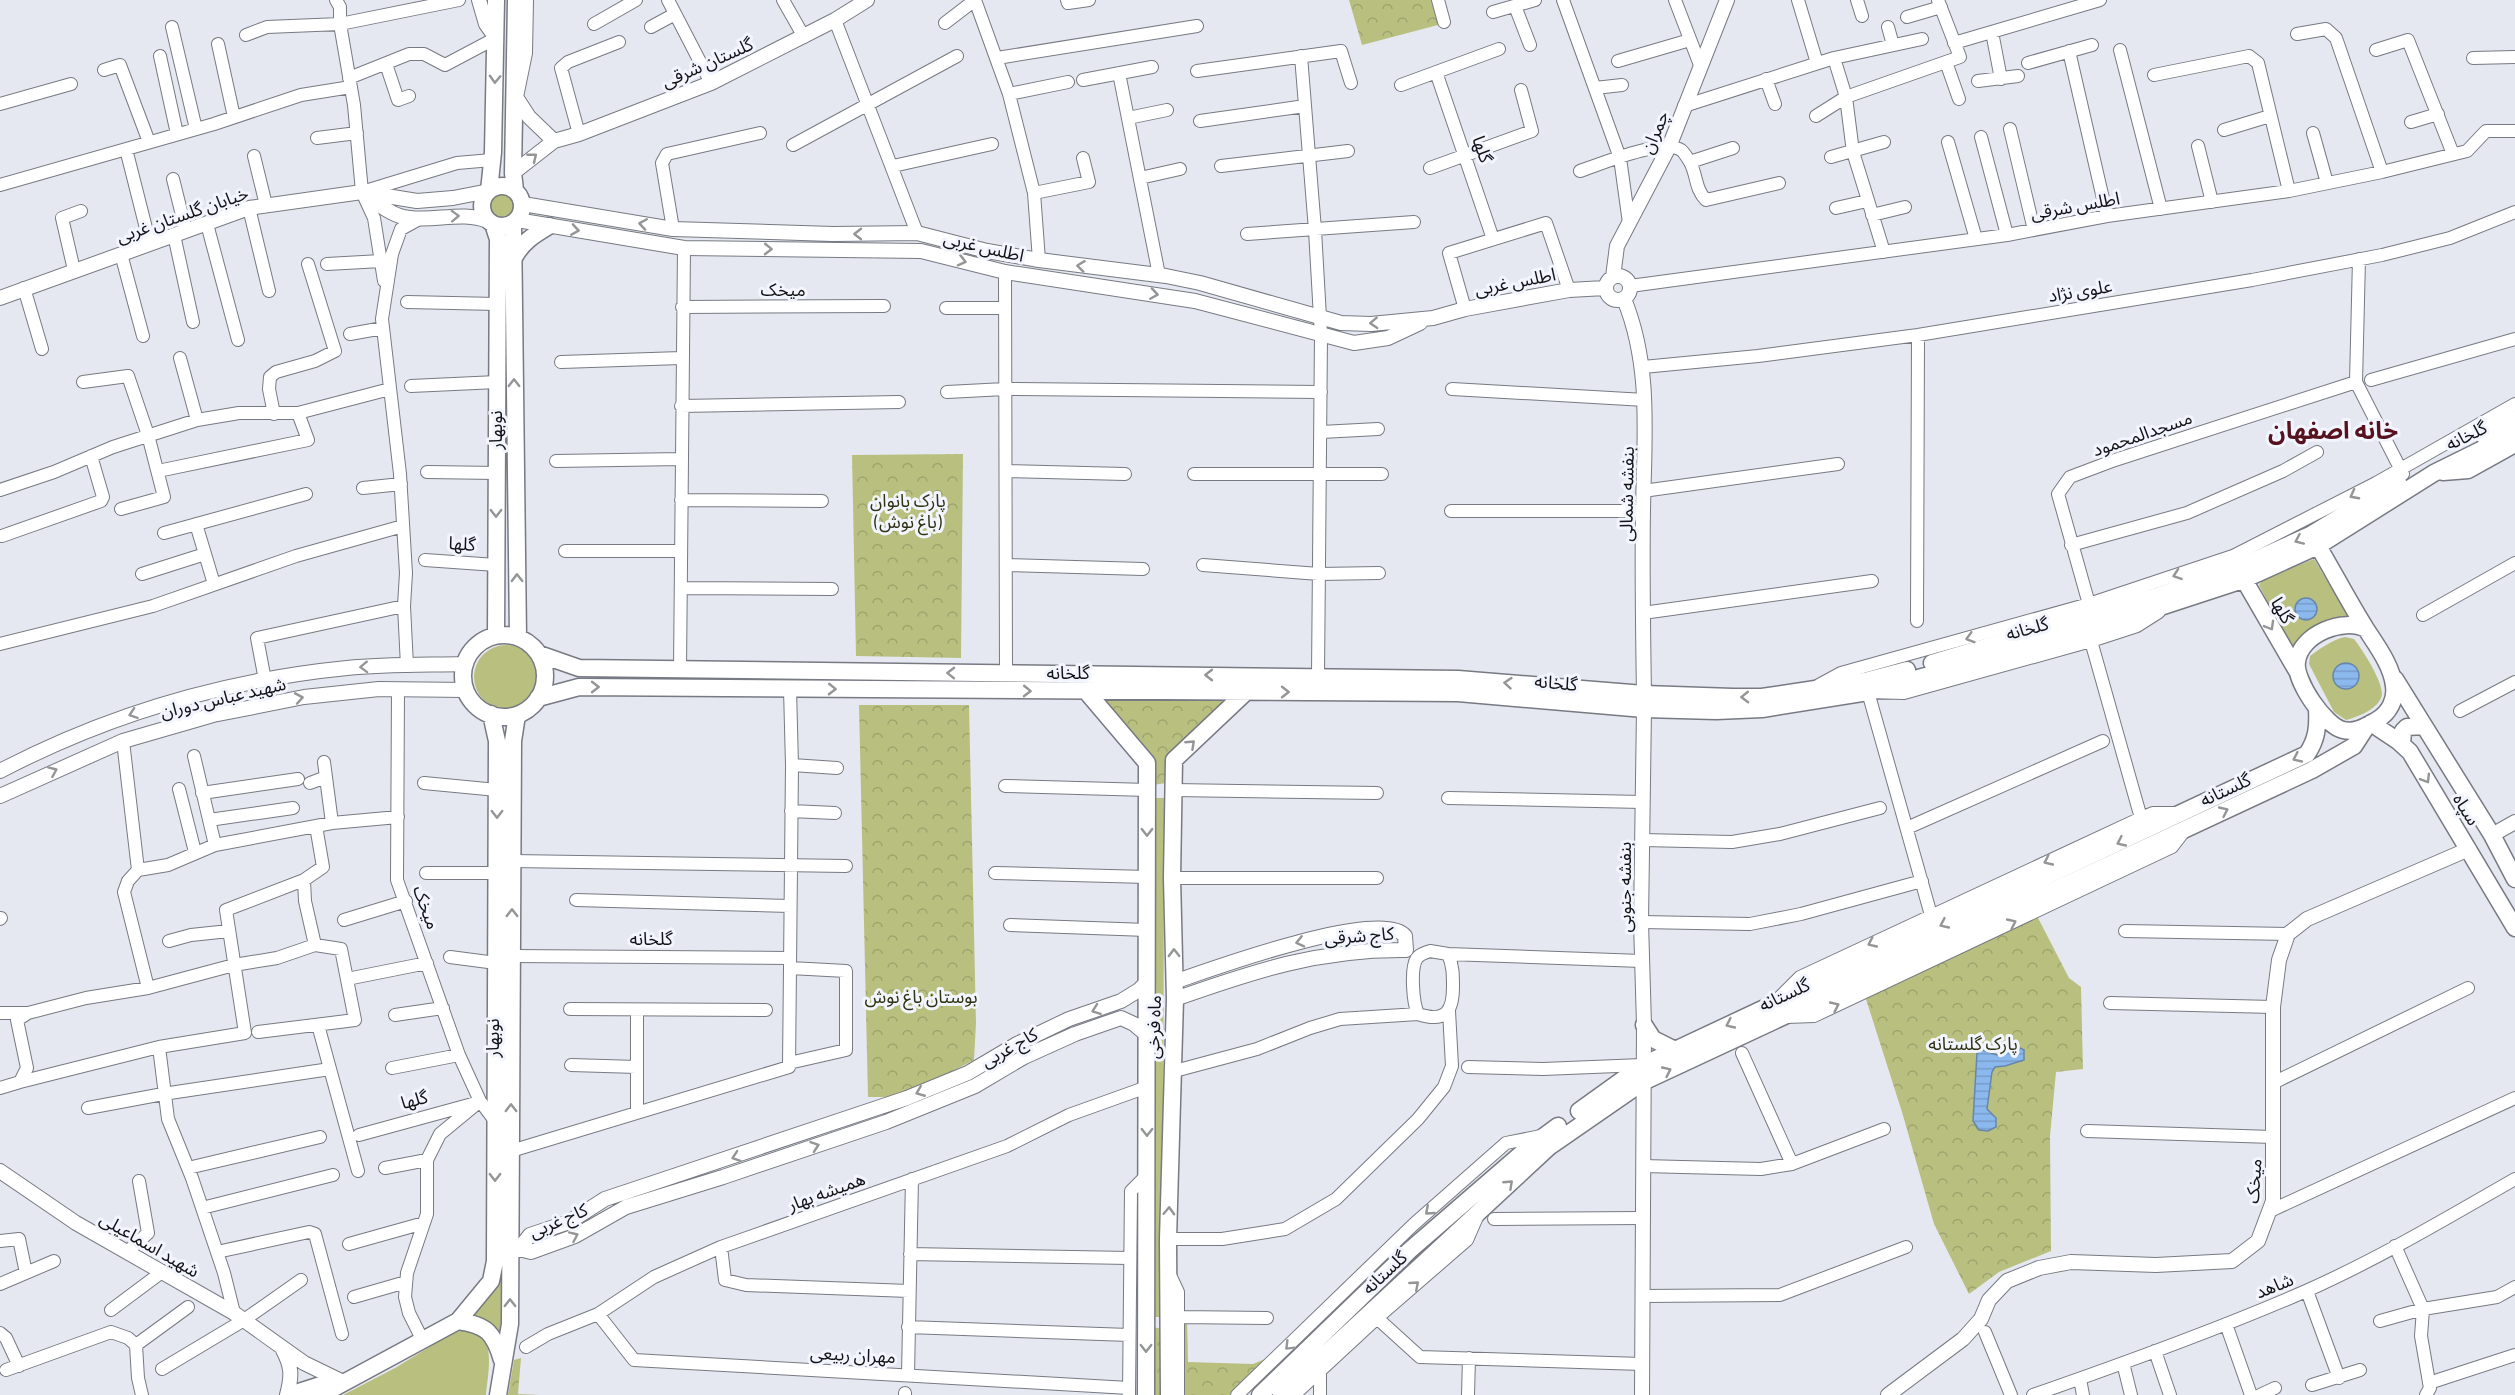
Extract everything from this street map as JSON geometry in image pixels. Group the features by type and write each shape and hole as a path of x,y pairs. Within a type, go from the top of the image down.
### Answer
{"main road":[{"path":"496,0 492,160 489,191 482,206 491,222 503,226 515,222 522,213 517,189 516,0"},
{"path":"489,191 499,186 517,189"},
{"name":"نوبهار","path":"491,222 498,239 496,635"},
{"name":"نوبهار","path":"515,222 518,637"},
{"path":"514,259 520,247 530,237 549,226"},
{"name":"گلخانه","path":"2240,574 2310,535 2403,474 2515,419"},
{"name":"گلخانه","path":"539,654 579,668 1458,679 1716,711 1762,710 1868,692 2084,632 2318,546 2434,473 2515,433"},
{"path":"2434,473 2468,470 2515,444"},
{"path":"2318,546 2391,672 2395,696 2390,709 2369,725 2348,732 2336,729 2317,709 2297,671 2297,657 2318,635 2344,624 2359,625 2366,629"},
{"name":"گلها","path":"2240,574 2297,671"},
{"path":"2130,592 2164,601"},
{"name":"گلخانه","path":"538,698 579,687 1458,693 1644,701 1762,697 1865,681 2164,601"},
{"path":"496,635 518,637 530,644 539,654 545,669 544,684 538,698 529,708 517,715 491,714 480,709 466,690 463,677 465,664 471,651 482,641 496,635"},
{"name":"سپاه","path":"2391,672 2492,835 2515,879"},
{"name":"ماه فرخی","path":"1086,691 1147,762 1146,1395"},
{"name":"ماه فرخی","path":"1169,1395 1174,1319 1168,1239 1171,1072 1175,999 1172,878 1174,760 1246,692"},
{"name":"گلستانه","path":"1281,1395 1487,1215 1549,1147 1643,1082 1776,1011 2183,821 2307,754 2315,742 2318,726 2317,709"},
{"name":"نوبهار","path":"491,714 497,741 497,873 504,959 511,1151 508,1255 510,1324 498,1395"},
{"name":"نوبهار","path":"459,1321 491,1281 508,1255 495,1121 512,861 513,741 517,715"},
{"name":"سپاه","path":"2369,725 2402,744 2410,752 2515,928"},
{"name":"گلستانه","path":"2183,821 2312,770 2354,746 2369,725"},
{"path":"2402,744 2403,731 2407,727 2424,726"},
{"path":"1148,790 1173,790"},
{"name":"گلستانه","path":"1260,1395 1410,1250 1546,1135 1643,1065 1675,1050 1776,1011"},
{"path":"1644,1025 1653,1039 1675,1050"},
{"path":"1146,1321 1174,1319"},
{"path":"321,1395 346,1378 459,1321 483,1327 497,1342 502,1361"},
{"path":"288,1395 346,1378"}],"street":[{"path":"336,0 340,7 340,24 357,133 362,192 374,218 386,292"},
{"path":"246,35 267,27 340,24 459,0"},
{"path":"0,185 196,129 301,95 350,83 409,54 424,54 445,65 496,38 486,24 479,0"},
{"path":"526,0 525,53 516,97 529,117 554,141"},
{"path":"594,24 636,0"},
{"path":"668,0 711,83"},
{"path":"783,0 804,37"},
{"name":"گلستان شرقی","path":"517,189 554,141 579,134 711,83 836,20 867,0"},
{"path":"945,23 975,0 1009,94 1034,193 1039,261"},
{"path":"1067,0 1068,3 1089,0"},
{"path":"1438,0 1444,22"},
{"path":"1493,12 1534,0"},
{"path":"1563,0 1620,158 1629,223"},
{"path":"1675,0 1700,65"},
{"name":"چمران","path":"1609,282 1617,246 1668,147 1727,0"},
{"path":"1797,0 1816,63"},
{"path":"1857,0 1862,16"},
{"path":"1954,43 2100,0"},
{"path":"1816,116 1846,97 1960,57 1940,3 1906,16"},
{"path":"1515,6 1530,45"},
{"path":"651,27 675,15"},
{"path":"836,20 917,233"},
{"path":"997,58 1197,26"},
{"path":"172,27 196,129"},
{"path":"1888,27 1893,45"},
{"path":"2298,34 2326,29 2336,38 2382,172"},
{"path":"1992,32 2001,80"},
{"path":"1684,106 1816,63 1922,39"},
{"path":"1618,61 1689,40"},
{"path":"2376,50 2408,40 2453,154"},
{"path":"579,134 561,68 568,62 619,42"},
{"path":"218,44 234,117"},
{"path":"2028,63 2092,45"},
{"path":"1401,85 1499,48"},
{"path":"2120,50 2161,209"},
{"path":"1197,71 1341,51 1351,83"},
{"path":"2068,51 2107,216"},
{"path":"160,56 177,134"},
{"path":"793,145 957,56"},
{"path":"1301,56 1321,335 1318,676"},
{"path":"2154,75 2249,56 2258,63 2289,191"},
{"path":"2473,58 2515,57"},
{"path":"1834,58 1846,97 1853,152 1884,252"},
{"path":"1946,62 1959,99"},
{"path":"386,64 398,100 409,96"},
{"path":"104,70 120,65 149,142"},
{"path":"1083,80 1152,67"},
{"name":"گلها","path":"1436,72 1493,239"},
{"path":"1119,73 1159,275"},
{"path":"1978,81 2001,80 2018,76"},
{"path":"1766,79 1775,105"},
{"path":"1009,94 1068,82"},
{"path":"0,104 71,84"},
{"path":"1595,88 1622,85"},
{"path":"1430,168 1532,131 1521,90"},
{"path":"1200,121 1305,106"},
{"path":"1128,118 1167,110"},
{"path":"2411,122 2438,114"},
{"path":"2224,130 2270,116"},
{"path":"2010,129 2034,230"},
{"name":"اطلس شرقی","path":"1627,293 2007,235 2107,216 2289,191 2382,172 2467,151 2486,131 2515,131"},
{"path":"316,138 357,133"},
{"path":"673,228 662,163 667,154 760,133"},
{"path":"2313,133 2327,183"},
{"path":"1981,137 2007,235"},
{"path":"1831,157 1884,142"},
{"path":"1948,142 1976,239"},
{"path":"892,166 992,144"},
{"path":"2198,146 2212,202"},
{"path":"1580,171 1643,150 1668,147 1682,150 1690,162 1699,193 1706,200 1779,183"},
{"path":"1690,162 1733,148"},
{"path":"126,149 150,244"},
{"path":"1221,166 1348,152"},
{"path":"254,156 266,205"},
{"path":"1034,193 1089,182 1083,158"},
{"path":"362,192 458,163 492,160"},
{"path":"1140,178 1180,170"},
{"path":"173,179 193,322"},
{"name":"اطلس غربی","path":"517,189 673,228 833,234 917,233 987,251 1039,261 1159,275 1200,283 1341,323 1371,324 1433,318"},
{"name":"خیابان گلستان غربی","path":"0,298 249,208 362,192 417,201 453,198 489,191"},
{"path":"362,192 382,207 404,217 475,216 491,222"},
{"path":"1836,208 1867,201"},
{"path":"1872,215 1905,207"},
{"path":"249,208 269,291"},
{"path":"74,270 62,218 81,211"},
{"name":"علوی نژاد","path":"1644,367 1758,356 1918,335 2359,260 2450,238 2515,212"},
{"path":"406,666 404,606 406,573 401,483 383,328 392,254 401,229 421,218"},
{"name":"اطلس غربی","path":"515,222 684,248 921,251 1005,272 1195,301 1354,343 1388,338 1433,318 1465,309 1609,282"},
{"path":"1247,234 1414,222"},
{"path":"1465,309 1449,253 1546,223 1569,290"},
{"path":"207,224 238,340"},
{"path":"680,669 681,358 684,248"},
{"path":"122,254 143,336"},
{"path":"2359,260 2356,382 2403,474"},
{"path":"327,264 381,261"},
{"path":"274,414 269,389 270,377 276,372 315,361 335,351 308,264"},
{"path":"1005,272 1006,674"},
{"path":"1624,277 1627,293 1617,301 1610,298 1609,282 1624,277"},
{"path":"24,288 42,349"},
{"name":"بنفشه شمالی","path":"1627,293 1644,367 1644,701"},
{"path":"407,302 497,304"},
{"name":"میخک","path":"682,307 884,306"},
{"path":"946,308 1005,308"},
{"path":"350,334 383,328"},
{"path":"1917,621 1918,335"},
{"path":"2371,380 2515,339"},
{"path":"180,358 197,420"},
{"path":"561,362 681,358"},
{"path":"82,382 128,376 147,435 164,497 121,509"},
{"path":"411,386 497,382"},
{"name":"مسجدالمحمود","path":"2089,604 2058,494 2070,477 2115,460 2356,382"},
{"path":"0,490 147,435 197,420 239,413 298,413 390,389"},
{"path":"947,392 1005,389 1321,392"},
{"path":"1452,389 1645,400"},
{"path":"681,406 899,402"},
{"path":"1809,690 1841,673 2130,592 2234,556 2403,474 2515,404"},
{"path":"158,471 308,441 298,413"},
{"path":"1321,432 1378,429"},
{"path":"2071,545 2187,513 2283,471 2317,452"},
{"path":"2,536 101,501 102,497 91,456"},
{"path":"556,461 681,459"},
{"path":"1644,491 1838,464"},
{"path":"1006,471 1125,474"},
{"path":"427,472 497,474"},
{"path":"1194,474 1382,474"},
{"path":"363,488 401,483"},
{"path":"164,533 306,494"},
{"path":"681,500 822,501"},
{"path":"1451,511 1643,511"},
{"path":"196,524 214,584"},
{"path":"0,644 153,606 296,556 403,526"},
{"path":"565,550 681,550"},
{"path":"142,573 205,554"},
{"name":"گلها","path":"425,560 496,565"},
{"path":"2424,615 2515,563"},
{"path":"1006,565 1143,569"},
{"path":"1203,565 1319,574 1379,573"},
{"path":"1643,613 1872,581"},
{"path":"681,588 832,589"},
{"path":"1931,915 1868,692 1904,693 2091,641 2137,626 2164,601"},
{"path":"265,680 257,638 404,606"},
{"path":"2091,641 2141,818"},
{"name":"شهید عباس دوران","path":"0,771 90,729 139,712 208,693 265,680 347,668 465,664"},
{"path":"2460,711 2515,682"},
{"path":"511,1151 789,1065 792,765 790,688"},
{"name":"شهید عباس دوران","path":"0,796 123,741 213,715 293,699 379,689 466,690"},
{"name":"میخک","path":"398,690 397,880 459,1055 480,1101 495,1121"},
{"name":"بنفشه جنوبی","path":"1643,1082 1641,922 1644,701"},
{"path":"123,741 138,870"},
{"path":"1907,828 2103,741"},
{"path":"194,756 215,844"},
{"path":"324,762 332,823"},
{"path":"792,765 837,768"},
{"path":"202,793 326,777"},
{"path":"424,783 497,790"},
{"path":"1005,786 1148,790"},
{"path":"179,789 195,852"},
{"path":"1173,790 1377,793"},
{"path":"1448,798 1643,802"},
{"path":"209,820 293,808"},
{"path":"1642,840 1731,842 1780,834 1880,808"},
{"path":"791,811 835,813"},
{"path":"2153,813 2183,821 2172,847 1814,1016 1776,1011 1800,976 2153,813"},
{"path":"148,988 124,892 128,881 138,870 168,865 215,844 332,823 398,817"},
{"name":"سپاه","path":"2492,835 2515,822"},
{"path":"0,1088 159,1047 245,1033 226,909 304,880 323,867 316,826"},
{"path":"2125,932 2288,934 2307,918 2469,849"},
{"path":"512,861 846,866"},
{"path":"426,873 497,873"},
{"path":"995,873 1147,877"},
{"path":"1172,878 1377,878"},
{"path":"304,880 305,901 315,945"},
{"path":"1641,922 1750,924 1801,914 1922,881"},
{"path":"576,900 790,906"},
{"path":"344,920 406,901"},
{"path":"1010,925 1147,930"},
{"name":"کاج شرقی","path":"1174,982 1278,946 1329,935 1395,930 1405,936 1406,950 1324,954 1279,965 1175,999"},
{"path":"169,942 190,935 229,931"},
{"name":"میخک","path":"1888,1395 1963,1339 1981,1319 1989,1300 2007,1281 2039,1268 2071,1262 2156,1265 2232,1261 2258,1241 2273,1202 2273,1007 2279,960 2288,934"},
{"path":"0,1013 28,1013 86,998 148,988 234,965 277,958 315,945 341,949 355,1020 258,1032"},
{"path":"1418,1014 1414,995 1414,964 1418,956 1430,951 1448,954 1642,961"},
{"path":"1168,1239 1222,1239 1285,1229 1336,1199 1418,1119 1444,1087 1452,1065 1449,1011 1452,1002 1453,964 1448,954"},
{"name":"گلخانه","path":"450,957 790,963 846,971 846,1050 789,1065"},
{"path":"347,979 427,963"},
{"name":"کاج غربی","path":"508,1255 530,1235 569,1222 605,1199 881,1107 968,1073 1017,1044 1069,1019 1121,1000 1139,990 1147,982"},
{"path":"2273,1083 2468,988"},
{"path":"1121,1000 1126,1011 1121,1018 1134,1024 1146,1034"},
{"path":"2110,1003 2273,1007"},
{"path":"395,1015 442,1008"},
{"path":"570,1009 766,1010"},
{"path":"637,1010 637,1113"},
{"path":"1171,1072 1257,1049 1340,1019 1418,1014 1440,1017 1449,1011"},
{"path":"20,1082 27,1068 18,1020 28,1013"},
{"name":"کاج غربی","path":"508,1255 531,1252 575,1236 626,1207 718,1179 886,1122 975,1086 1024,1057 1075,1034 1121,1018"},
{"path":"318,1025 358,1171"},
{"path":"159,1047 168,1119 188,1168 239,1316"},
{"path":"1742,1053 1792,1164"},
{"path":"392,1068 459,1055"},
{"path":"571,1065 637,1067"},
{"path":"1468,1067 1543,1069 1643,1065"},
{"path":"88,1108 330,1069"},
{"path":"1642,1395 1643,1082"},
{"name":"همیشه بهار","path":"526,1347 548,1334 598,1314 654,1277 721,1247 1007,1146 1069,1115 1147,1087"},
{"path":"2270,1211 2515,1098"},
{"path":"422,1339 409,1313 405,1297 407,1273 427,1214 427,1160 440,1134 480,1101"},
{"name":"گلها","path":"359,1135 480,1101"},
{"path":"881,1107 886,1122"},
{"path":"1643,1166 1761,1169 1792,1164 1884,1129"},
{"path":"2087,1131 2273,1137"},
{"path":"1237,1395 1414,1224 1506,1143 1546,1135"},
{"path":"188,1168 320,1137"},
{"path":"385,1168 427,1160"},
{"path":"713,1164 718,1179"},
{"name":"شهید اسماعیلی","path":"0,1171 76,1223 239,1316 319,1372 346,1378"},
{"path":"202,1208 333,1175"},
{"path":"1129,1392 1131,1191 1147,1175"},
{"path":"908,1375 912,1179"},
{"name":"شاهد","path":"2033,1395 2155,1351 2307,1291 2396,1246 2515,1179"},
{"path":"127,1252 148,1233 139,1181"},
{"path":"1294,1395 1377,1318 1467,1240 1487,1215 1643,1218"},
{"path":"349,1244 424,1223"},
{"path":"217,1252 309,1232 315,1234 342,1334"},
{"path":"0,1241 19,1239 26,1273"},
{"path":"2396,1246 2423,1309 2421,1336 2428,1389 2515,1354"},
{"path":"721,1247 725,1280 746,1285 909,1291"},
{"path":"1642,1296 1780,1295 1906,1247"},
{"path":"910,1254 1129,1258"},
{"path":"0,1284 54,1261"},
{"path":"111,1310 162,1272"},
{"path":"162,1369 239,1316 301,1280"},
{"path":"354,1297 406,1282"},
{"path":"2380,1321 2423,1309 2497,1297 2515,1287"},
{"path":"2307,1291 2339,1378"},
{"path":"136,1345 188,1307"},
{"name":"مهران ربیعی","path":"598,1314 634,1360 908,1375 1129,1392"},
{"path":"1178,1395 1174,1319 1266,1318"},
{"path":"1377,1318 1420,1357 1642,1364"},
{"path":"2226,1324 2251,1395"},
{"path":"908,1327 1129,1335"},
{"path":"6,1370 111,1332 128,1338 136,1345 138,1378 142,1395"},
{"path":"1985,1332 2010,1395"},
{"path":"0,1334 6,1338 19,1366"},
{"path":"282,1348 291,1366 288,1395"},
{"path":"2155,1351 2170,1395"},
{"path":"1468,1395 1469,1358"},
{"path":"2123,1363 2131,1395"},
{"path":"2312,1385 2361,1370"},
{"path":"1320,1372 1320,1395"},
{"path":"2080,1379 2082,1395"},
{"path":"2260,1395 2275,1388"}],"green space":[{"path":"1349,0 1431,0 1438,25 1362,45"},
{"path":"502,192 512,196 516,206 512,216 502,220 492,216 488,206 492,196"},
{"name":"پارک بانوان (باغ نوش)","path":"963,454 961,658 856,656 852,455"},
{"path":"2314,559 2349,617 2292,650 2259,585 2263,580"},
{"path":"2345,637 2354,639 2362,651 2373,668 2382,693 2379,702 2371,709 2346,720 2334,712 2309,664 2310,656 2322,647"},
{"path":"500,645 512,645 529,654 536,665 538,677 536,689 529,700 512,709 500,709 488,704 479,695 474,683 474,671 479,659 488,650"},
{"path":"1228,699 1165,761 1166,783 1153,785 1100,700"},
{"name":"بوستان باغ نوش","path":"859,705 969,705 976,1023 974,1060 902,1097 868,1097"},
{"path":"1156,798 1164,798 1163,1317 1153,1317"},
{"name":"پارک گلستانه","path":"2036,914 2069,978 2081,987 2083,1069 2056,1072 2050,1136 2051,1251 1999,1272 1969,1294 1934,1224 1902,1112 1865,996"},
{"path":"505,1267 503,1334 490,1323 465,1317 487,1296 500,1269"},
{"path":"1187,1317 1188,1362 1253,1364 1265,1359 1285,1341 1294,1346 1247,1395 1177,1395 1175,1318"},
{"path":"1152,1327 1163,1329 1164,1395 1153,1395"},
{"path":"466,1330 480,1335 485,1340 489,1355 486,1395 343,1395 395,1368 454,1332"},
{"path":"521,1358 518,1394 540,1395 508,1395 514,1360"}],"water":[{"path":"2306,598 2314,601 2317,609 2314,617 2306,620 2298,617 2295,609 2298,601"},
{"path":"2346,663 2355,667 2359,676 2355,685 2346,689 2337,685 2333,676 2337,667"},
{"path":"2018,1047 2024,1050 2024,1060 1995,1067 1992,1072 1987,1109 1996,1118 1996,1127 1988,1131 1979,1130 1973,1121 1977,1053 1982,1050 1997,1055"}],"district":[{"name":"خانه اصفهان","path":"2333,429"}]}
